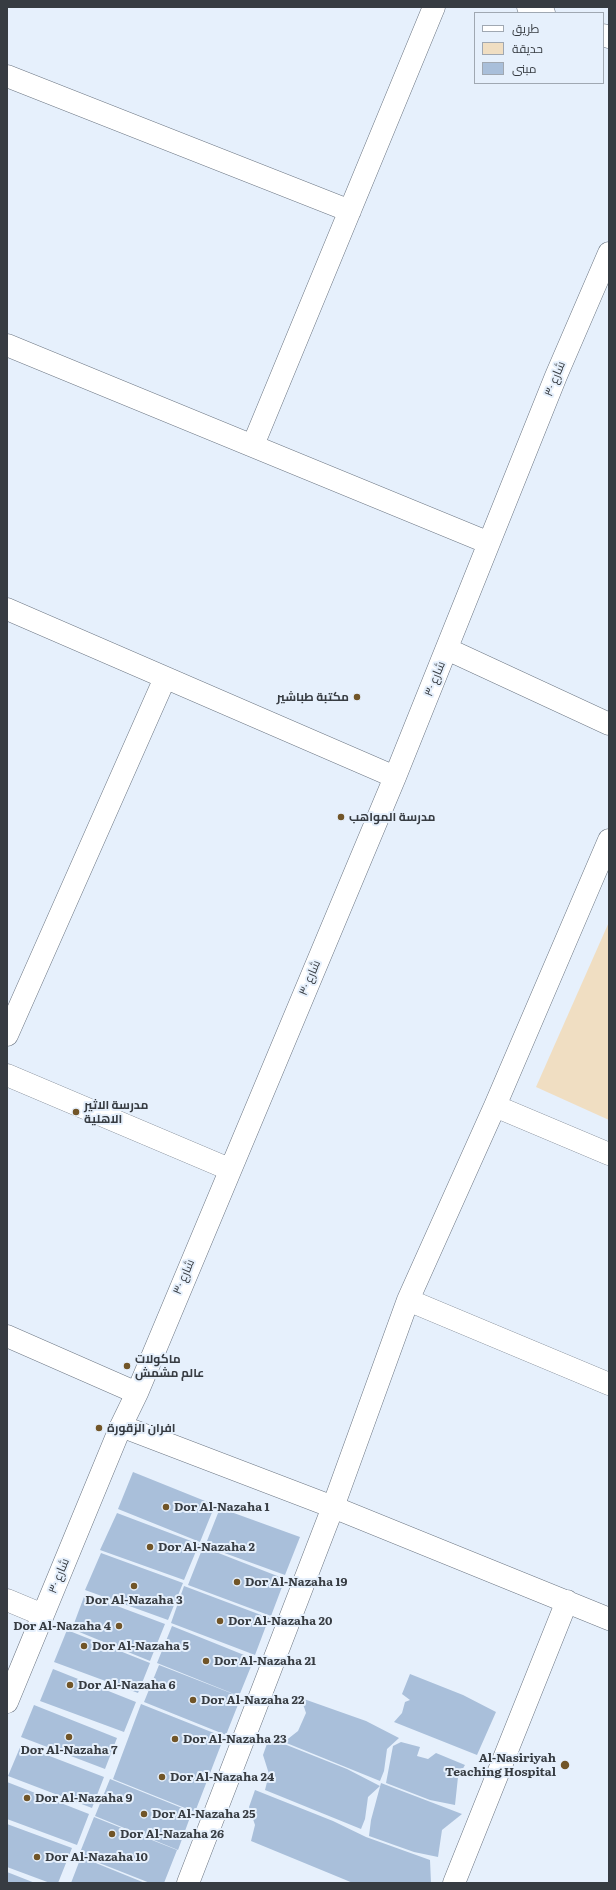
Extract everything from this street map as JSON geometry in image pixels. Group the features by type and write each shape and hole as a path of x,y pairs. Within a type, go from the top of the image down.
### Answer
{"street":[{"path":"253,445 434,7"},
{"path":"528,7 541,12"},
{"path":"7,76 350,211"},
{"name":"شارع ٣٠","path":"7,1702 121,1426 395,777 556,376 609,254"},
{"path":"7,345 253,445 489,544"},
{"path":"7,609 395,777"},
{"path":"447,649 609,724"},
{"path":"7,1036 165,678"},
{"path":"188,1883 333,1507 408,1300 495,1106 609,840"},
{"path":"7,1075 229,1169"},
{"path":"495,1106 609,1154"},
{"path":"408,1300 609,1384"},
{"path":"7,1336 136,1393"},
{"path":"121,1426 333,1507 609,1619"},
{"path":"7,1600 43,1615"},
{"path":"454,1883 567,1601"}],"green space":[{"path":"609,922 609,1120 536,1087"}],"building":[{"name":"Dor Al-Nazaha 1","path":"133,1472 215,1505 200,1542 118,1509"},
{"path":"220,1508 300,1537 285,1575 205,1546"},
{"name":"Dor Al-Nazaha 2","path":"117,1513 199,1544 184,1580 100,1550"},
{"name":"Dor Al-Nazaha 19","path":"203,1547 285,1579 271,1616 188,1585"},
{"name":"Dor Al-Nazaha 3","path":"101,1553 183,1583 168,1620 85,1590"},
{"name":"Dor Al-Nazaha 20","path":"184,1586 269,1618 255,1655 171,1623"},
{"name":"Dor Al-Nazaha 4","path":"85,1594 165,1624 150,1661 72,1629"},
{"name":"Dor Al-Nazaha 21","path":"172,1626 254,1659 239,1696 157,1663"},
{"name":"Dor Al-Nazaha 5","path":"67,1630 150,1663 138,1693 54,1662"},
{"name":"Dor Al-Nazaha 22","path":"159,1665 241,1697 226,1735 144,1702"},
{"name":"Dor Al-Nazaha 6","path":"53,1669 136,1702 124,1732 40,1701"},
{"path":"410,1674 463,1695 496,1712 477,1755 394,1722 402,1713 405,1702 410,1700 402,1694"},
{"path":"301,1698 366,1721 399,1738 387,1749 384,1771 380,1781 284,1742 298,1731 306,1713"},
{"path":"141,1704 224,1737 195,1812 113,1779"},
{"name":"Dor Al-Nazaha 7","path":"34,1705 117,1738 105,1769 21,1737"},
{"path":"269,1738 347,1769 380,1786 368,1797 365,1819 361,1829 265,1790 269,1774 263,1755"},
{"path":"401,1742 420,1747 417,1756 428,1759 436,1753 465,1765 458,1777 455,1805 430,1800 386,1783 393,1746"},
{"path":"21,1745 104,1777 92,1808 8,1776"},
{"name":"Dor Al-Nazaha 25","path":"110,1779 192,1812 178,1850 95,1816"},
{"name":"Dor Al-Nazaha 9","path":"7,1782 89,1814 77,1845 7,1819"},
{"path":"381,1783 462,1814 442,1830 438,1857 414,1852 369,1836 371,1820"},
{"path":"255,1790 333,1821 366,1837 430,1860 431,1883 353,1883 251,1841 255,1825 249,1807"},
{"name":"Dor Al-Nazaha 26","path":"94,1817 177,1850 164,1883 150,1883 79,1855"},
{"name":"Dor Al-Nazaha 10","path":"7,1824 72,1848 58,1883 50,1883 7,1867"},
{"path":"81,1857 145,1883 71,1883"},
{"path":"7,1872 35,1883 7,1883"}],"place":[{"name":"مكتبة طباشير","path":"357,697"},
{"name":"مدرسة المواهب","path":"341,817"},
{"name":"مدرسة الاثير الاهلية","path":"76,1112"},
{"name":"ماكولات عالم مشمش","path":"127,1366"},
{"name":"افران الزقورة","path":"99,1428"},
{"name":"Dor Al-Nazaha 1","path":"166,1507"},
{"name":"Dor Al-Nazaha 2","path":"150,1547"},
{"name":"Dor Al-Nazaha 19","path":"237,1582"},
{"name":"Dor Al-Nazaha 3","path":"134,1586"},
{"name":"Dor Al-Nazaha 20","path":"220,1621"},
{"name":"Dor Al-Nazaha 4","path":"119,1626"},
{"name":"Dor Al-Nazaha 5","path":"84,1646"},
{"name":"Dor Al-Nazaha 21","path":"206,1661"},
{"name":"Dor Al-Nazaha 6","path":"70,1685"},
{"name":"Dor Al-Nazaha 22","path":"193,1700"},
{"name":"Dor Al-Nazaha 7","path":"69,1737"},
{"name":"Dor Al-Nazaha 23","path":"175,1739"},
{"name":"Al-Nasiriyah Teaching Hospital","path":"565,1765"},
{"name":"Dor Al-Nazaha 24","path":"162,1777"},
{"name":"Dor Al-Nazaha 9","path":"27,1798"},
{"name":"Dor Al-Nazaha 25","path":"144,1814"},
{"name":"Dor Al-Nazaha 26","path":"112,1834"},
{"name":"Dor Al-Nazaha 10","path":"37,1857"}]}
